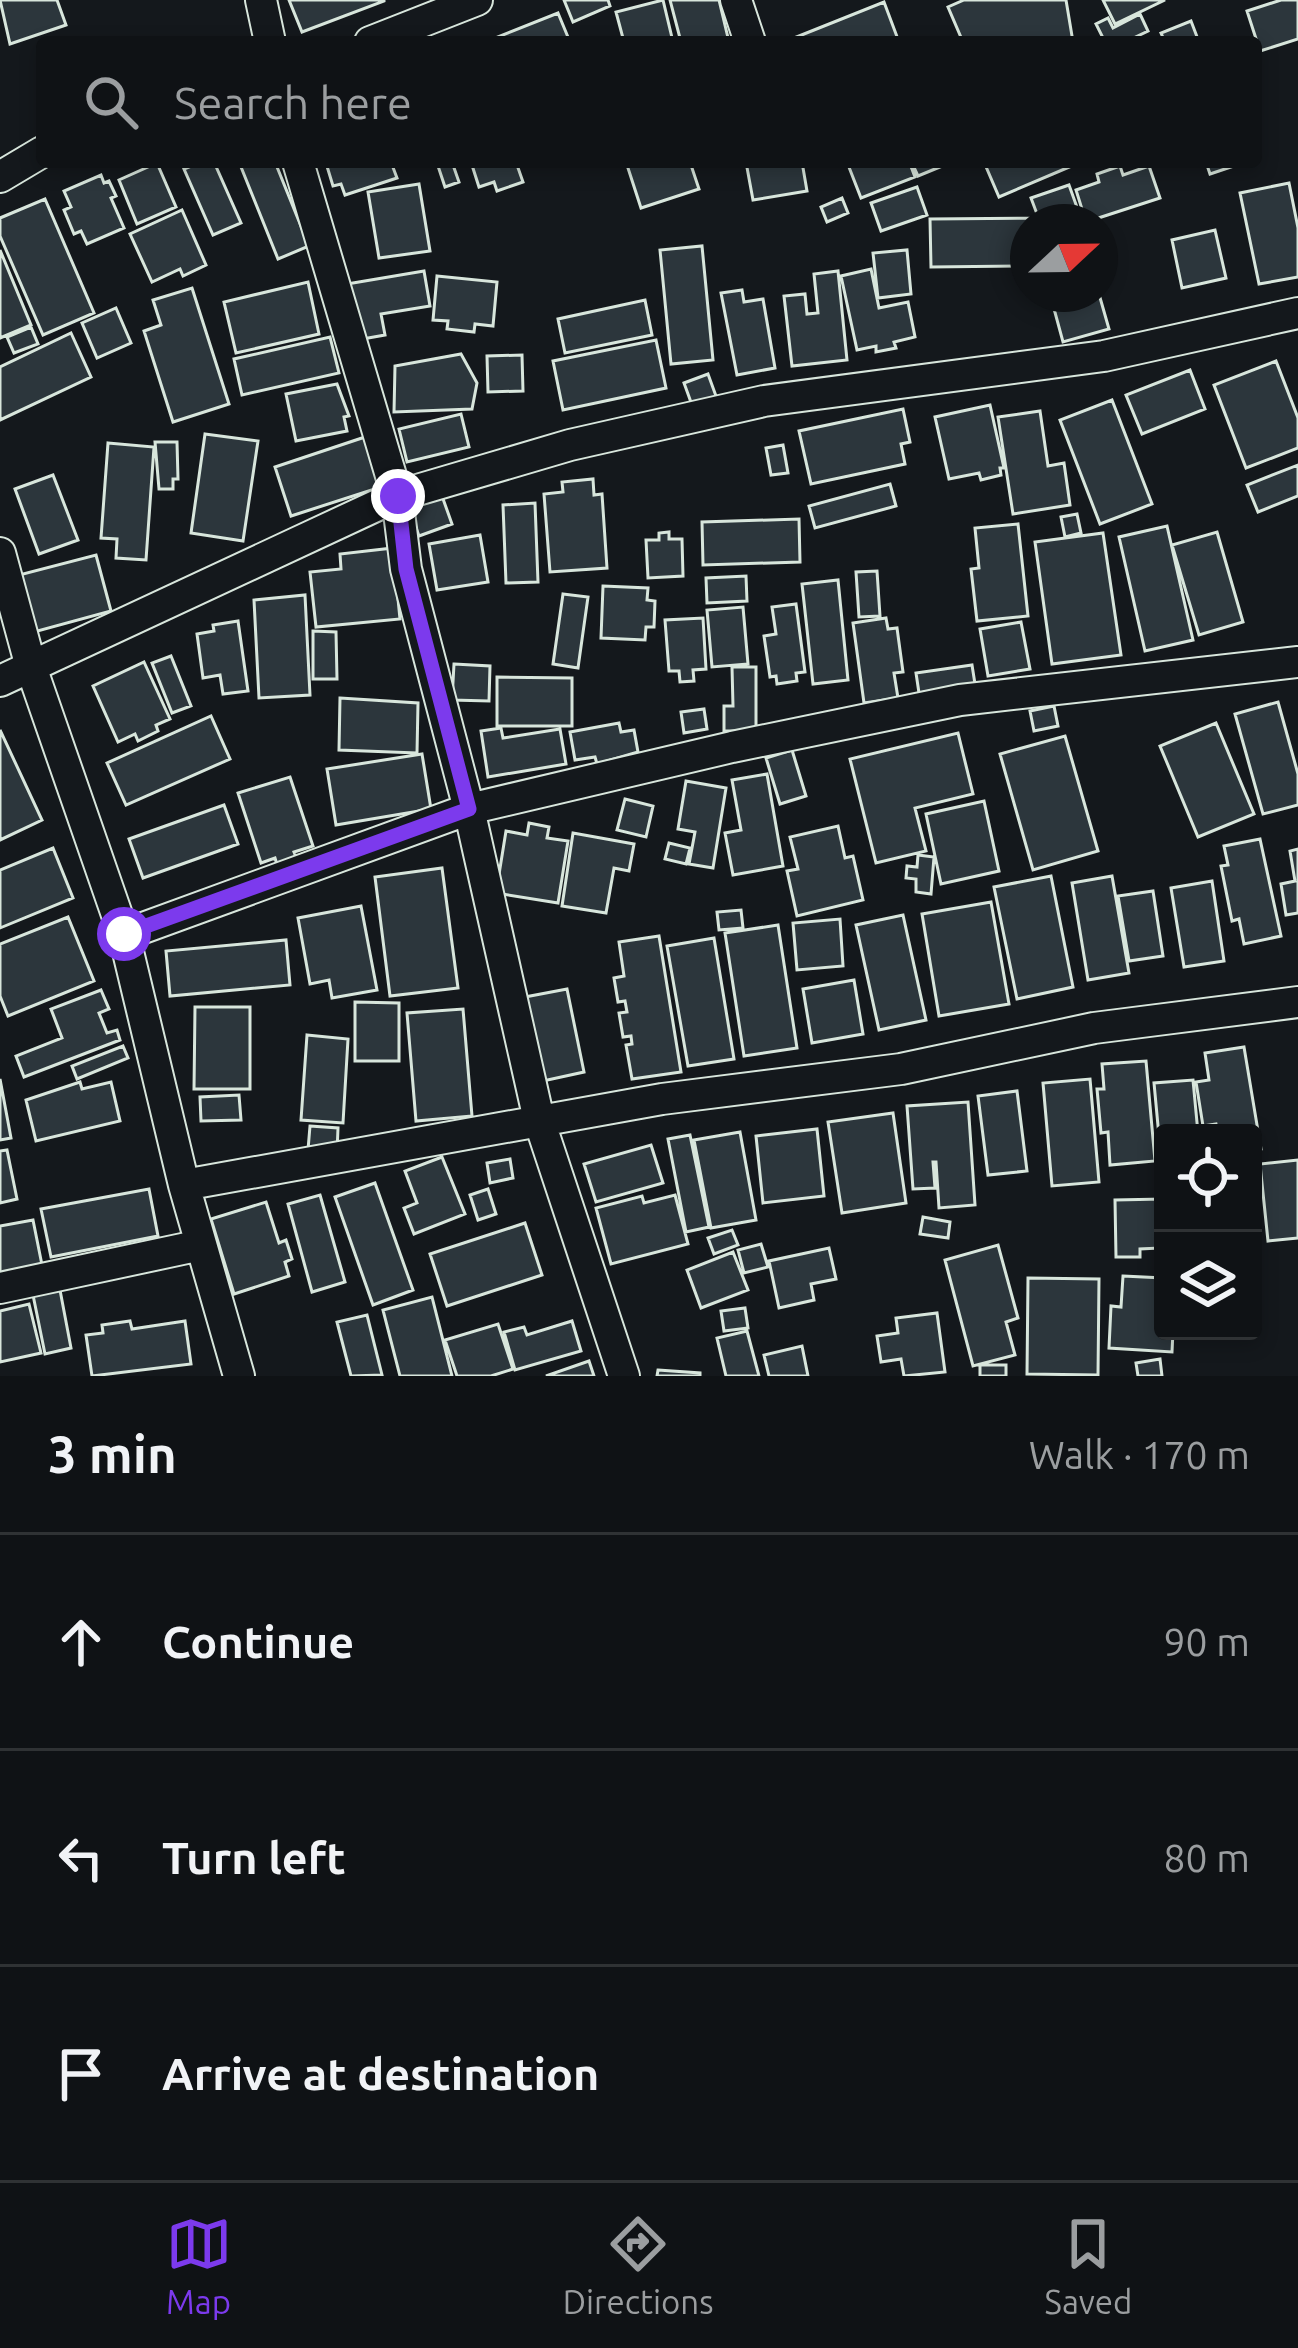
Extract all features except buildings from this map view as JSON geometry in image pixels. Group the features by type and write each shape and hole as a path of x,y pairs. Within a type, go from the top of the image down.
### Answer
{"street":[{"path":"261,0 268,36"},
{"path":"385,36 477,0"},
{"path":"736,0 748,36"},
{"path":"0,177 36,156"},
{"path":"300,168 398,496 406,569 469,809 539,1120 624,1376"},
{"path":"0,681 398,496 570,445 764,401 1104,356 1298,313"},
{"path":"0,553 32,668 124,934 184,1184 239,1376"},
{"path":"124,934 469,809 732,747 960,700 1298,662"},
{"path":"184,1184 662,1099 901,1070 1094,1028 1298,1002"},
{"path":"0,1288 201,1245"}],"route":[{"path":"124,934 469,809 406,569 398,496"}]}
